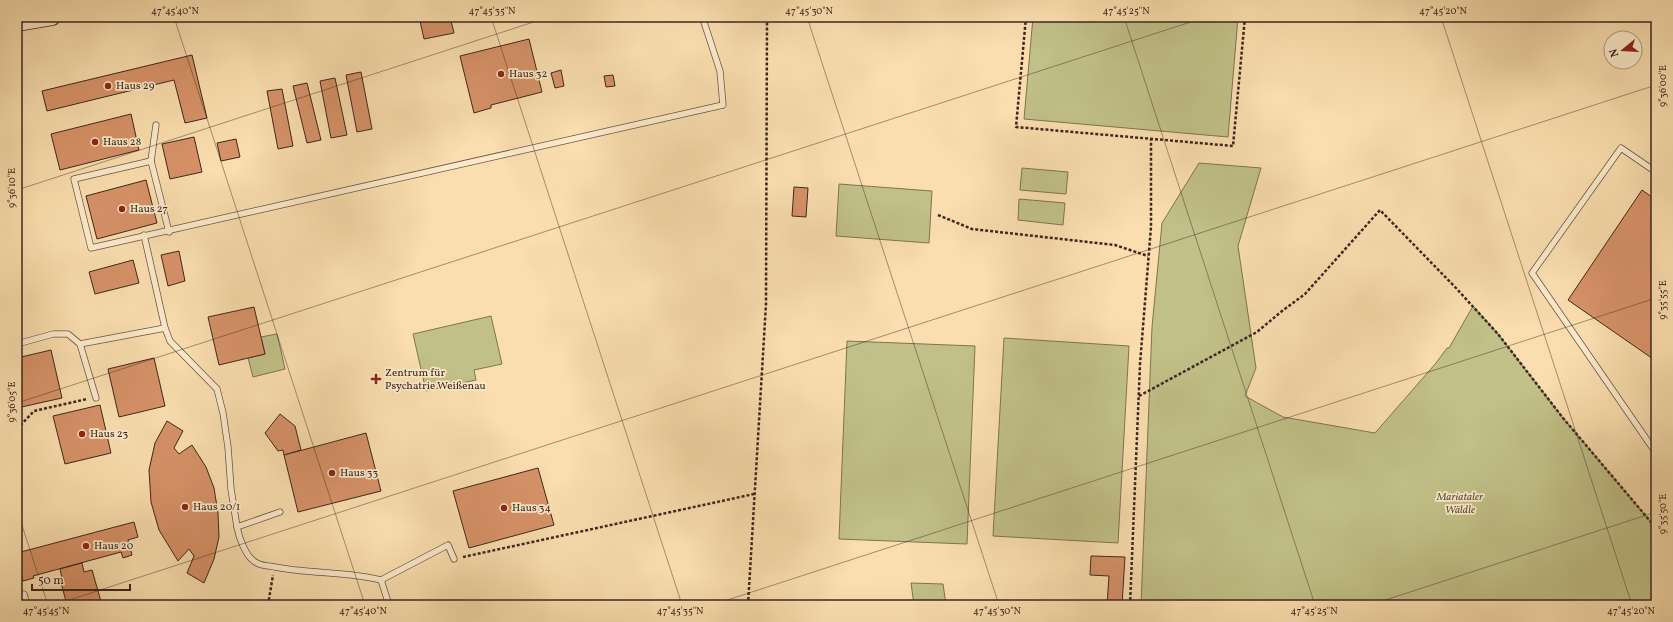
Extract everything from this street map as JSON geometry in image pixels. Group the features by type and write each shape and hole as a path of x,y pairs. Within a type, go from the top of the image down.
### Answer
{"main road":[{"path":"17,23 52,17"}],"lane":[{"path":"151,161 74,179 91,248 144,235 169,232 723,105 720,71 704,19"},
{"path":"156,125 151,161 169,232"},
{"path":"1656,172 1621,148 1532,273 1656,453"},
{"path":"144,235 165,328 170,341 218,389 228,447 231,489 237,527 239,537 246,552 257,563 274,567 291,570 362,575 381,580 448,545 454,559"},
{"path":"80,344 165,328"},
{"path":"17,344 54,334 68,334 80,344 96,398"},
{"path":"237,527 280,512"},
{"path":"381,580 389,605"},
{"path":"17,596 24,594 27,605"}],"path":[{"path":"748,605 766,304 767,17"},
{"path":"1026,17 1016,127 1233,146 1245,17"},
{"path":"1130,605 1139,396 1151,227 1152,140"},
{"path":"1139,396 1257,332 1305,294 1380,210 1455,287 1498,334 1563,418 1656,528"},
{"path":"938,215 972,229 1114,245 1148,256"},
{"path":"17,429 34,411 96,398"},
{"path":"454,559 754,494"},
{"path":"268,605 274,567"}],"green space":[{"path":"1033,17 1238,17 1228,137 1024,119"},
{"name":"Mariataler Wäldle","path":"1199,163 1261,168 1238,246 1256,368 1245,396 1283,417 1375,433 1436,363 1447,348 1449,348 1473,306 1498,334 1563,418 1656,528 1656,605 1141,605 1152,327 1162,223"},
{"path":"1022,168 1068,172 1066,194 1020,190"},
{"path":"839,184 932,191 929,243 836,236"},
{"path":"1019,199 1065,203 1063,225 1018,220"},
{"path":"491,316 502,364 474,370 476,380 426,391 413,334"},
{"path":"277,334 285,369 253,377 248,358 265,354 261,337"},
{"path":"1004,338 1129,346 1118,543 993,536"},
{"path":"847,341 975,346 967,544 839,539"},
{"path":"911,583 943,584 946,605 914,605"}],"building":[{"path":"437,17 450,17 454,33 424,39 420,21"},
{"name":"Haus 32","path":"529,39 542,92 491,105 491,108 474,113 460,56"},
{"name":"Haus 29","path":"192,55 207,118 185,123 174,80 47,111 42,91"},
{"path":"561,70 564,86 555,88 551,73"},
{"path":"361,72 372,129 357,132 346,75"},
{"path":"613,75 615,86 606,87 604,76"},
{"path":"335,78 347,135 331,138 320,81"},
{"path":"307,83 321,140 307,143 293,86"},
{"path":"282,89 293,146 278,149 267,91"},
{"name":"Haus 28","path":"131,114 139,150 60,170 51,134"},
{"path":"194,137 202,172 170,179 162,144"},
{"path":"236,139 240,157 221,161 217,143"},
{"name":"Haus 27","path":"146,180 157,223 97,239 86,196"},
{"path":"794,187 808,188 806,217 792,216"},
{"path":"1642,190 1656,200 1656,361 1568,300"},
{"path":"179,251 185,281 168,286 161,255"},
{"path":"133,260 139,283 95,294 89,272"},
{"path":"254,307 265,354 219,365 208,317"},
{"path":"51,350 62,398 17,408 17,358"},
{"path":"154,358 165,406 119,417 108,369"},
{"name":"Haus 23","path":"100,405 111,453 65,464 53,416"},
{"path":"280,414 295,426 301,450 284,455 283,450 278,451 265,433"},
{"name":"Haus 20/1","path":"167,421 183,431 174,448 179,454 192,445 206,467 214,488 218,513 219,537 214,559 204,583 187,573 194,556 189,549 178,561 159,530 151,502 149,470 155,443"},
{"name":"Haus 33","path":"366,433 381,491 298,512 284,455"},
{"name":"Haus 34","path":"538,468 554,525 469,548 453,491"},
{"name":"Haus 20","path":"134,522 138,537 128,540 132,555 123,558 121,552 33,576 34,578 23,581 17,559 17,553"},
{"path":"1091,556 1125,557 1122,605 1107,605 1109,576 1090,575"},
{"name":"Haus 20","path":"82,563 84,572 92,570 102,605 67,605 60,579 62,578 60,569"}],"place":[{"name":"Haus 32","path":"501,74"},
{"name":"Haus 29","path":"108,86"},
{"name":"Haus 28","path":"95,142"},
{"name":"Haus 27","path":"122,209"},
{"name":"Zentrum für Psychatrie Weißenau","path":"376,379"},
{"name":"Haus 23","path":"82,434"},
{"name":"Haus 33","path":"332,473"},
{"name":"Haus 20/1","path":"185,507"},
{"name":"Haus 34","path":"504,508"},
{"name":"Haus 20","path":"86,546"}]}
